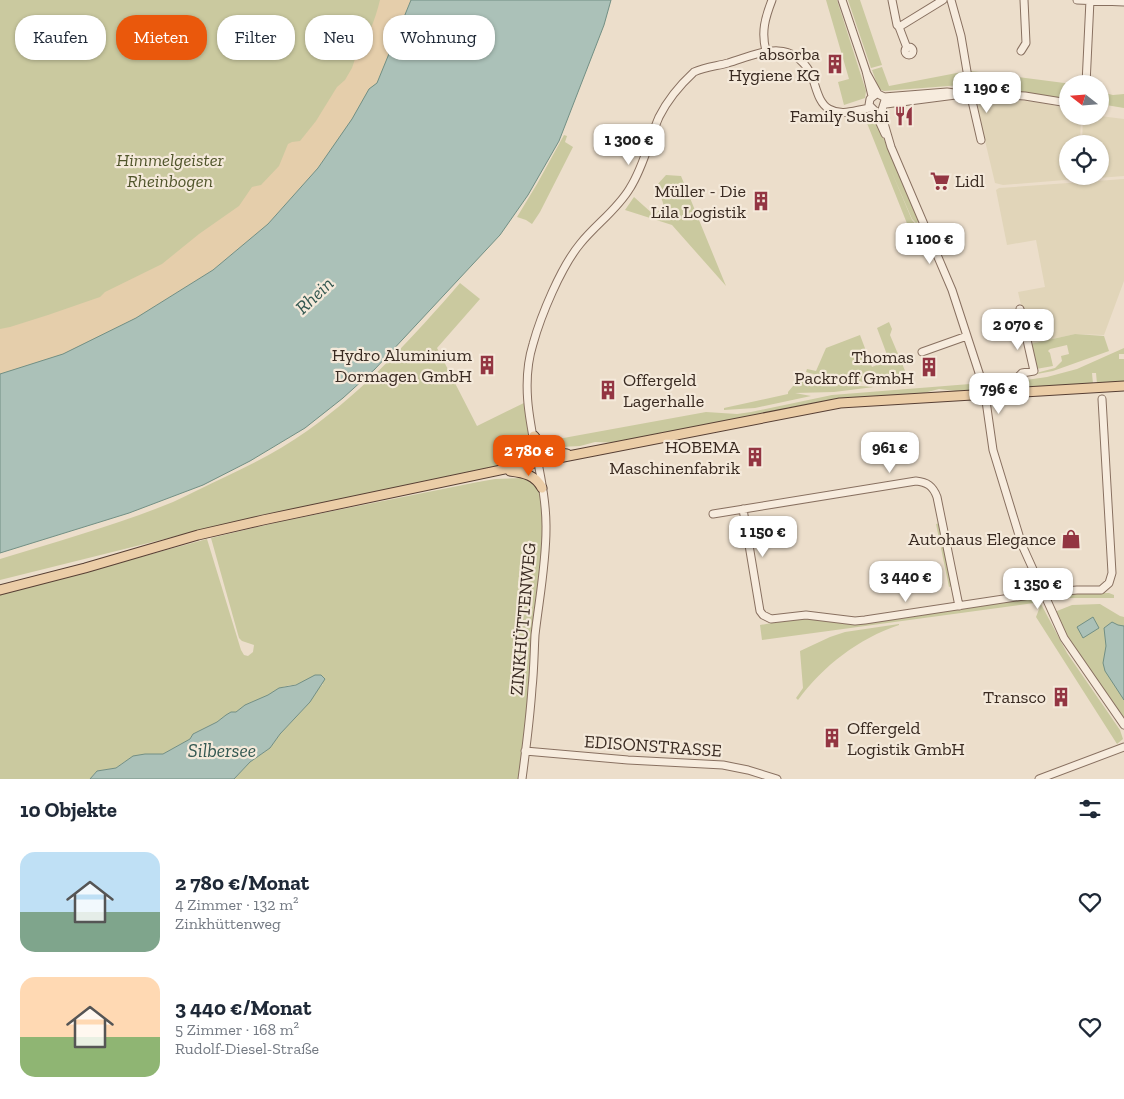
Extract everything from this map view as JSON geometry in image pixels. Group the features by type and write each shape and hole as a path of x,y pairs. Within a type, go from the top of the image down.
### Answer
{"main road":[{"path":"0,590 236,526 538,462 840,403 1124,386"},
{"path":"534,436 541,446 548,451 578,455"},
{"path":"503,470 530,474 542,488"}],"street":[{"path":"772,0 764,25 763,36 766,51 784,51 798,58 810,73 826,107 837,112 849,111 877,103 971,93 1025,96 1059,102"},
{"path":"842,0 909,193 942,265 967,336 985,394 993,450 1022,545 1059,628 1071,649 1124,725"},
{"path":"892,0 897,25 906,48"},
{"path":"899,27 943,0"},
{"path":"951,0 961,36 981,140"},
{"path":"1021,50 1026,43 1024,0"},
{"path":"1077,0 1124,2"},
{"path":"1086,75 1090,1"},
{"name":"ZINKHÜTTENWEG","path":"522,779 546,529 542,488 528,407 527,389 529,359 536,332 571,256 586,236 609,215 625,196 637,175 660,115 687,79 700,70 766,51"},
{"path":"1018,392 1018,377 1034,371 1020,309"},
{"path":"922,352 967,336"},
{"path":"743,509 760,611 766,618 777,619 806,615 855,620 1043,593 1101,590 1112,578 1102,398"},
{"path":"713,514 916,481 929,484 937,497 959,606"},
{"path":"1039,779 1124,747"},
{"name":"EDISONSTRASSE","path":"525,750 621,759 723,765 778,779"}],"shaded area":[{"path":"983,99 1011,99 1059,106 1059,125 1081,125 1080,135 1059,135 1059,180 1003,185 995,183 978,111 978,102"},
{"path":"1109,117 1124,119 1124,176 1109,177 1109,135 1082,135 1083,125 1109,125"},
{"path":"1124,179 1124,281 1104,335 1075,334 1030,344 1018,292 1045,287 1036,240 1007,245 996,190 999,188 1059,184 1109,185 1109,180"}],"green space":[{"name":"Himmelgeister Rheinbogen","path":"0,0 501,0 484,15 383,15 383,60 433,60 0,442"},
{"path":"826,0 837,0 866,91 865,98 844,105 838,82 849,79"},
{"path":"848,0 860,0 882,65 871,68"},
{"path":"882,67 889,86 962,72 964,83 961,85 884,91 879,89 872,70"},
{"path":"971,71 1059,82 1059,98 984,88 975,83"},
{"path":"1109,94 1124,94 1124,108 1109,106"},
{"path":"863,113 869,114 873,120 875,118 919,221 916,223 912,219 890,168 912,220 919,228 910,231"},
{"path":"564,135 567,136 565,142 573,147 532,224 517,217"},
{"path":"666,175 681,176 726,286 672,225 625,210 634,197 654,215 664,206 657,185"},
{"path":"460,283 480,299 437,348 477,426 526,402 531,454 526,460 434,482 261,515 0,580 0,559 109,525 173,502 257,461 297,438 349,398 388,362"},
{"path":"889,322 892,329 890,335 911,385 835,380 806,372 807,369 816,371 826,348 860,335 872,367 889,360 877,328"},
{"path":"1075,334 1104,336 1109,351 1053,371 1021,377 1055,368 1062,361 1061,356 1069,354 1067,345 1050,349 1048,351 1053,366 1036,369 1030,344"},
{"path":"1124,348 1124,354 1119,354 1119,359 1124,359 1124,382 1097,384 1096,373 1092,373 1093,384 1020,387 1019,381 1047,377 1077,369"},
{"path":"803,374 833,384 874,387 834,392 795,393 811,396 755,408 724,410 724,408 788,394"},
{"path":"970,384 969,389 973,390 939,389 924,393 847,398 785,408 782,412 625,443 595,442 580,446 555,447 548,444 547,441 706,412 737,414 751,412 832,395"},
{"path":"521,478 531,482 538,490 542,499 543,523 520,779 234,779 250,762 270,748 280,734 310,702 316,690 323,684 313,684 280,688 236,712 231,712 163,754 145,754 124,762 116,768 97,771 90,779 0,779 0,595 207,539 241,650 244,655 248,656 253,652 254,645 239,638 211,538 278,522 478,482"},
{"path":"940,523 952,586 949,587 936,524"},
{"path":"1066,593 1109,593 1114,595 1114,598 1051,599 1055,595"},
{"path":"1035,597 1041,602 762,640 760,625 807,617 851,622"},
{"path":"1041,604 1067,653 1120,730 1123,739 1117,744 1036,617"},
{"path":"1100,604 1124,617 1124,718 1071,642 1056,615 1057,611 1072,605"},
{"path":"899,624 870,638 843,655 819,675 798,700 796,698 803,688 800,651 845,632"}],"sand":[{"path":"380,0 411,0 405,15 383,15 383,60 386,60 377,83 369,89 352,119 318,168 268,224 213,270 136,318 63,354 0,374 0,329 100,297 105,292 162,264 199,234 239,206 252,187 261,185 279,166 288,144 300,141 316,121 337,87 345,80 355,60 373,60 373,22"}],"water":[{"name":"Rhein","path":"411,0 611,0 604,25 559,141 528,195 500,235 375,369 343,398 305,428 250,461 203,485 129,513 0,553 0,374 63,354 136,318 213,270 268,224 318,168 352,119 369,89 377,83 386,60 495,60 495,15 405,15"},
{"path":"1093,617 1099,628 1083,638 1077,627"},
{"path":"1112,622 1124,626 1124,700 1105,671 1103,663 1106,646 1104,628"},
{"name":"Silbersee","path":"315,675 321,675 325,679 310,702 280,734 270,748 250,762 234,779 90,779 97,771 116,768 133,756 163,754 231,712 236,712 245,705 279,688 296,685"}],"place":[{"name":"absorba Hygiene KG","path":"835,64"},
{"name":"Family Sushi","path":"904,116"},
{"name":"Lidl","path":"940,181"},
{"name":"Müller - Die Lila Logistik","path":"761,201"},
{"name":"Hydro Aluminium Dormagen GmbH","path":"487,365"},
{"name":"Thomas Packroff GmbH","path":"929,367"},
{"name":"Offergeld Lagerhalle","path":"608,390"},
{"name":"HOBEMA Maschinenfabrik","path":"755,457"},
{"name":"Autohaus Elegance","path":"1071,539"},
{"name":"Transco","path":"1061,697"},
{"name":"Offergeld Logistik GmbH","path":"832,738"}]}
